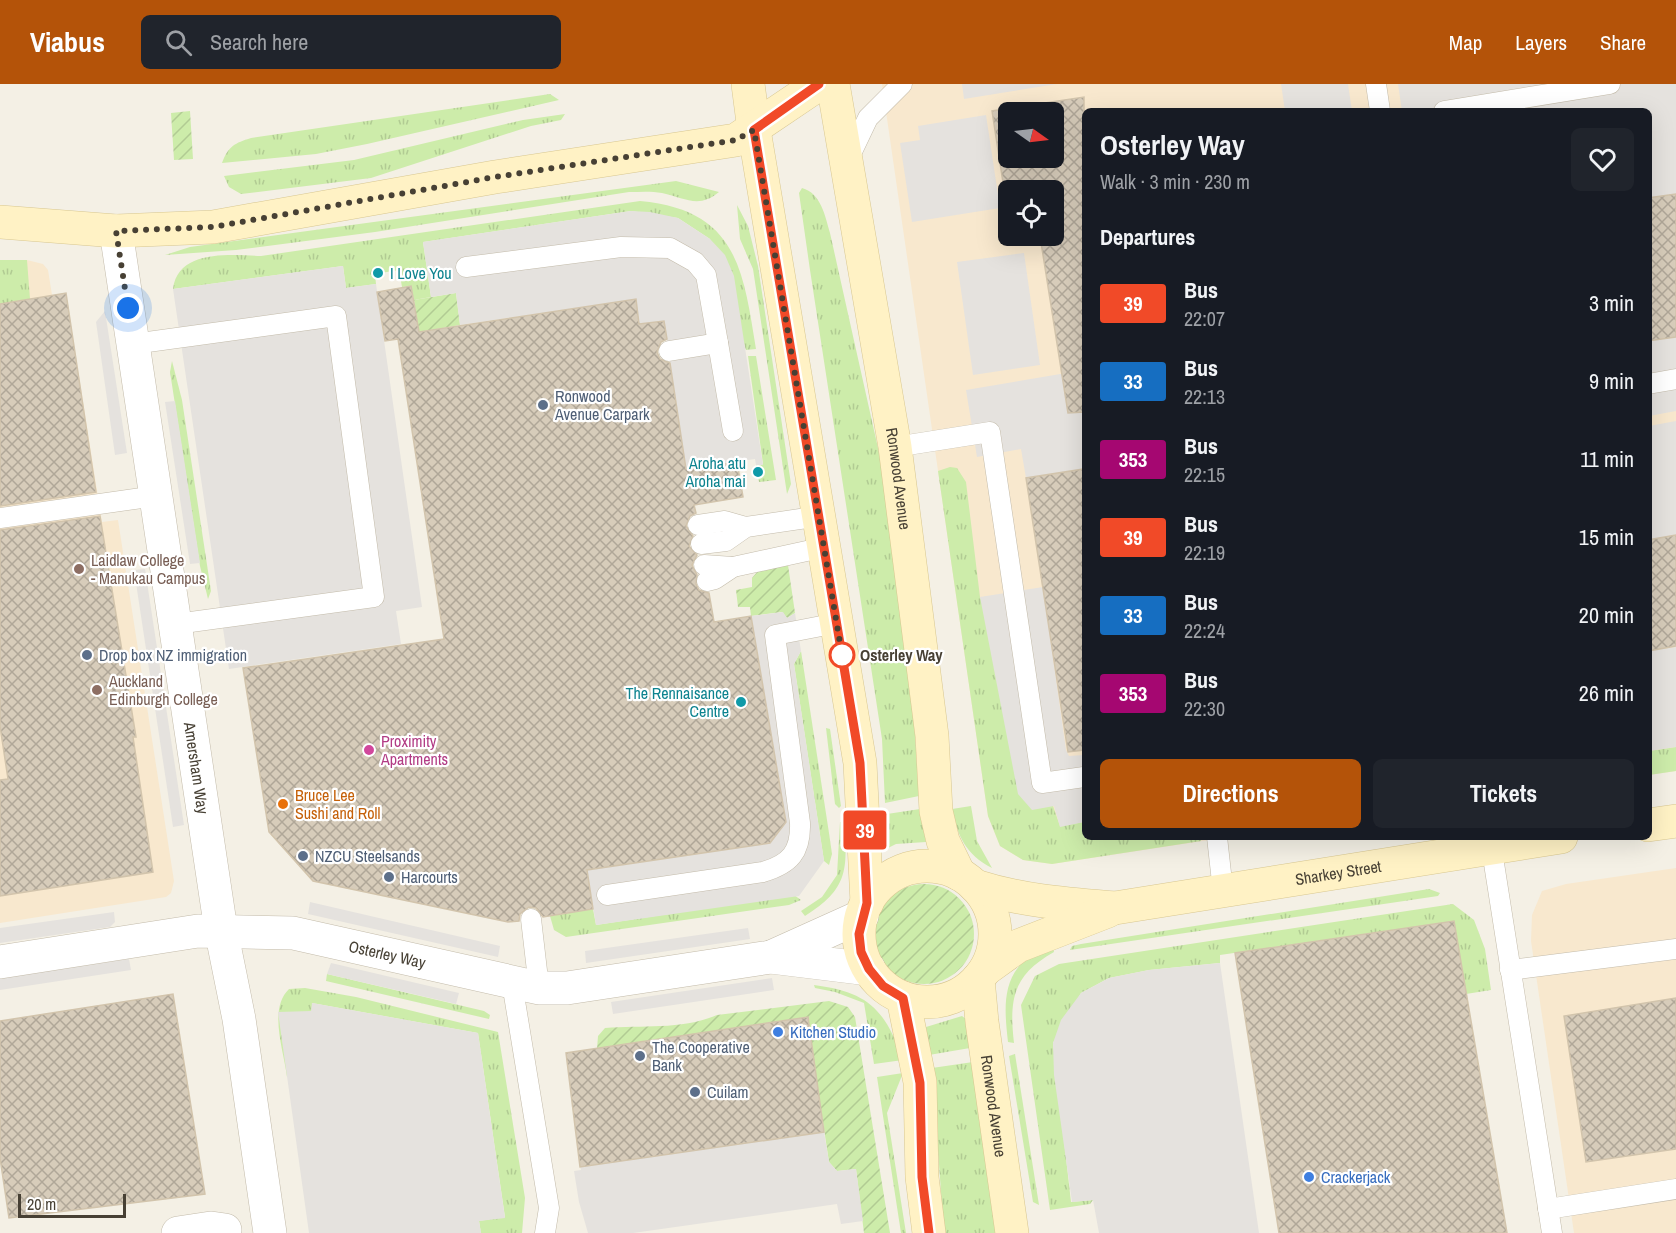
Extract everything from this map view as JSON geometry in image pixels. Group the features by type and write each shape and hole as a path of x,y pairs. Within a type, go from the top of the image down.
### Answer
{"main road":[{"path":"748,84 860,763 864,910 859,934 861,952 869,969 883,986 903,998 923,1002 944,1000 963,992 982,974 993,948 995,925 988,904 967,880 939,867 917,867 897,873 879,886 864,910"},
{"path":"0,222 116,231 213,227 495,177 736,140 819,84"},
{"name":"Ronwood Avenue","path":"833,84 895,447 932,736 936,811 943,841 967,880"},
{"path":"1652,824 1676,821"},
{"name":"Sharkey Street","path":"982,974 1018,946 1115,908 1491,843 1526,840"},
{"name":"Sharkey Street","path":"967,880 1009,897 1042,903 1115,908"},
{"name":"Ronwood Avenue","path":"982,974 983,1032 1012,1233"},
{"path":"903,998 920,1083 922,1177 929,1233"}],"street":[{"name":"Amersham Way","path":"116,231 221,930 239,1019 270,1233"},
{"name":"Osterley Way","path":"771,957 864,910"},
{"name":"Osterley Way","path":"0,962 146,938 221,930 293,933 525,986 580,986 771,957 869,969"},
{"path":"178,1233 211,1228 225,1230"}],"lane":[{"path":"847,162 868,118 902,84"},
{"path":"1376,84 1380,108"},
{"path":"1462,108 1610,84"},
{"path":"466,267 621,247 670,248 695,262 706,275 733,432"},
{"path":"133,344 336,316 374,597 176,624"},
{"path":"669,351 718,343"},
{"path":"1652,383 1676,379"},
{"path":"895,447 990,432 1042,783 1082,777"},
{"path":"0,518 156,496"},
{"path":"700,535 726,541 746,527 822,532"},
{"path":"706,573 715,579 733,567 822,532"},
{"path":"607,895 763,872 780,867 792,859 800,839 800,824 775,635 837,623"},
{"path":"1217,840 1223,891"},
{"path":"1491,843 1552,1233"},
{"path":"531,919 525,986 549,1208 545,1233"},
{"path":"1510,970 1676,950"},
{"path":"1548,1209 1676,1189"}],"shaded area":[{"path":"882,84 1676,84 1676,771 1652,775 1652,108 1082,108 1082,840 1209,840 1052,864 1023,860 1000,846 988,816"},
{"path":"962,84 1057,84 964,99"},
{"path":"1281,84 1348,84 1352,108 1285,108"},
{"path":"1398,84 1676,84 1676,194 1652,198 1652,108 1402,108"},
{"path":"986,115 998,208 912,222 900,143 920,140 918,126"},
{"path":"631,211 650,212 678,218 710,239 725,255 734,276 763,465 756,465 755,459 686,469 664,321 639,324 636,299 460,325 456,293 431,297 423,242"},
{"path":"1024,253 1040,365 973,375 957,262"},
{"path":"0,260 27,260 43,264 48,270 52,295 66,294 102,522 118,520 174,881 171,893 166,897 0,923"},
{"path":"343,266 346,288 376,284 422,607 396,611 401,644 229,669 173,289"},
{"path":"105,311 127,453 115,455 96,322"},
{"path":"1676,337 1676,411 1652,415 1652,341"},
{"path":"1082,370 1082,469 1026,478 1021,449 977,457 966,390"},
{"path":"175,401 200,563 190,564 165,402"},
{"path":"1676,421 1676,535 1652,539 1652,425"},
{"path":"145,569 184,825 173,827 134,570"},
{"path":"1043,587 1066,750 1069,756 1082,755 1082,822 1060,827 1054,806 1032,810 1018,794 980,597"},
{"path":"783,612 787,618 795,613 801,651 794,664 824,861 799,896 596,925 587,870 770,843 786,821 751,616"},
{"path":"1676,647 1676,747 1652,751 1652,651"},
{"path":"1676,868 1676,1233 1574,1233 1531,941 1532,915 1542,891 1566,884"},
{"path":"310,902 500,946 498,957 308,914"},
{"path":"114,912 115,922 110,927 0,943 0,928"},
{"path":"748,928 750,939 586,963 585,951"},
{"path":"129,959 131,970 0,990 0,978"},
{"path":"331,963 459,993 456,1004 327,974"},
{"path":"1220,963 1259,1233 1099,1233 1093,1200 1072,1202 1054,1075 1053,1043 1061,1020 1081,993 1109,978 1149,970"},
{"path":"772,978 774,990 613,1014 611,1002"},
{"path":"312,1003 478,1033 505,1218 479,1221 481,1233 309,1233 278,1012 311,1011"},
{"path":"824,1132 829,1162 837,1171 856,1169 863,1221 841,1224 837,1204 633,1233 588,1233 579,1202 574,1171 581,1170 580,1166"}],"green space":[{"path":"550,94 559,100 367,144 316,154 222,163 233,146 251,138"},
{"path":"190,111 193,159 174,160 171,113"},
{"path":"565,114 561,120 531,126 371,178 241,194 229,187 224,176 354,160 523,120"},
{"path":"676,181 719,192 705,200 692,201 658,192 629,192 375,232 236,250 165,255 190,247"},
{"path":"802,188 818,200 830,233 882,466 911,673 919,796 885,803 882,739 810,270 799,193"},
{"path":"640,201 672,207 697,217 716,231 730,248 746,293 756,349 746,350 710,239 678,218 631,211 423,242 431,297 414,300 411,286 402,287 399,270 375,274 376,284 346,288 343,266 173,289 177,276 185,267 208,257 261,256"},
{"path":"737,205 748,226 758,266 791,484 787,494 753,269 740,239"},
{"path":"0,260 27,260 30,299 0,304"},
{"path":"456,293 460,325 419,332 414,300"},
{"path":"748,356 756,356 776,480 759,482 756,465 763,464"},
{"path":"172,361 182,400 211,591 208,599 200,566 170,372"},
{"path":"950,467 957,468 966,482 980,597 1060,826 1082,822 1082,840 1201,841 1052,864 1023,860 1000,846 988,816 938,471"},
{"path":"788,565 795,613 787,618 782,612 751,616 750,607 738,607 736,590 752,587 752,578 758,571"},
{"path":"801,651 832,854 829,865 824,861 794,664"},
{"path":"826,728 830,729 841,806 839,808 835,804"},
{"path":"1676,747 1676,771 1652,775 1652,751"},
{"path":"971,806 977,841 992,868 975,857 960,836 952,809"},
{"path":"920,809 926,842 896,844 888,848 887,814"},
{"path":"840,822 844,822 846,853 842,877 830,897 805,916 801,911 822,897 837,875"},
{"path":"924,884 943,888 959,899 970,915 974,934 970,953 959,969 943,980 924,984 905,980 889,969 878,953 874,934 878,915 889,899 905,888"},
{"path":"1429,889 1440,893 1438,896 1070,950 1072,946 1081,944"},
{"path":"794,895 801,900 789,905 566,937 554,930 550,916 593,909 596,925"},
{"path":"1453,904 1474,920 1485,949 1491,990 1466,994 1454,921 1220,955 1220,963 1149,970 1109,978 1081,993 1053,1043 1071,1202 1093,1200 1090,1204 1050,1210 1021,1005 1035,976 1059,964"},
{"path":"1053,948 1054,952 1040,961 1022,979 1012,1013 1014,1043 1008,1042 1006,1000 1011,980 1023,962"},
{"path":"327,974 484,1011 490,1015 489,1019 326,981"},
{"path":"814,985 848,992 872,1006 889,1028 903,1060 874,1064 864,1003 835,992 815,988"},
{"path":"305,988 356,997 498,1032 525,1198 522,1233 481,1233 479,1221 505,1217 478,1033 312,1003 312,1011 287,1077 279,1031 279,1008 289,989"},
{"path":"829,1001 848,1007 855,1017 890,1233 864,1233 856,1169 837,1171 829,1162 807,1017 597,1049 598,1036 605,1028 676,1025 717,1015"},
{"path":"962,1016 966,1019 970,1048 929,1055 926,1027"},
{"path":"1015,1054 1039,1205 1033,1202 1009,1056"},
{"path":"973,1062 998,1233 944,1233 932,1068"},
{"path":"903,1073 887,1113 906,1233 901,1233 877,1077"}],"building":[{"path":"1084,97 1084,108 1082,108 1082,412 1068,413 1042,246 1064,246 1064,180 1003,180 1001,168 1064,168 1064,102 1051,102"},
{"path":"998,110 998,150 992,111"},
{"path":"1676,194 1676,337 1652,340 1652,197"},
{"path":"411,286 419,332 636,299 639,324 664,321 667,339 661,342 657,352 660,359 670,363 686,469 737,462 743,497 694,505 696,513 690,516 686,526 693,536 689,546 697,555 692,565 697,575 696,584 699,590 709,593 714,622 751,616 786,822 770,843 587,870 593,909 543,917 536,908 529,907 520,914 519,921 508,922 313,881 269,832 243,668 444,639 398,339 385,341 377,292"},
{"path":"66,293 96,492 0,506 0,304"},
{"path":"1082,469 1082,750 1068,752 1026,478"},
{"path":"100,516 136,737 133,737 153,872 0,896 0,780 8,779 0,726 0,530"},
{"path":"1676,535 1676,646 1652,650 1652,539"},
{"path":"1454,921 1507,1233 1279,1233 1235,953"},
{"path":"173,994 205,1194 9,1218 0,1158 0,1021"},
{"path":"1676,998 1676,1149 1586,1162 1564,1016"},
{"name":"Cuilam","path":"808,1017 824,1132 580,1167 566,1053"}],"bus line":[{"name":"39","path":"819,84 754,130 860,763 867,903 859,934 861,952 869,969 883,986 903,998 910,1026 920,1083 922,1177 929,1233"}],"place":[{"name":"I Love You","path":"378,273"},
{"name":"Ronwood Avenue Carpark","path":"543,405"},
{"name":"Aroha atu Aroha mai","path":"758,472"},
{"name":"Laidlaw College - Manukau Campus","path":"79,569"},
{"name":"Drop box NZ immigration","path":"87,655"},
{"name":"Osterley Way","path":"842,655"},
{"name":"Auckland Edinburgh College","path":"97,690"},
{"name":"The Rennaisance Centre","path":"741,702"},
{"name":"Proximity Apartments","path":"369,750"},
{"name":"Bruce Lee Sushi and Roll","path":"283,804"},
{"name":"NZCU Steelsands","path":"303,856"},
{"name":"Harcourts","path":"389,877"},
{"name":"Kitchen Studio","path":"778,1032"},
{"name":"The Cooperative Bank","path":"640,1056"},
{"name":"Cuilam","path":"695,1092"},
{"name":"Crackerjack","path":"1309,1177"}],"route":[{"path":"128,308 116,231 213,227 495,177 736,140 754,130 842,655"}]}
